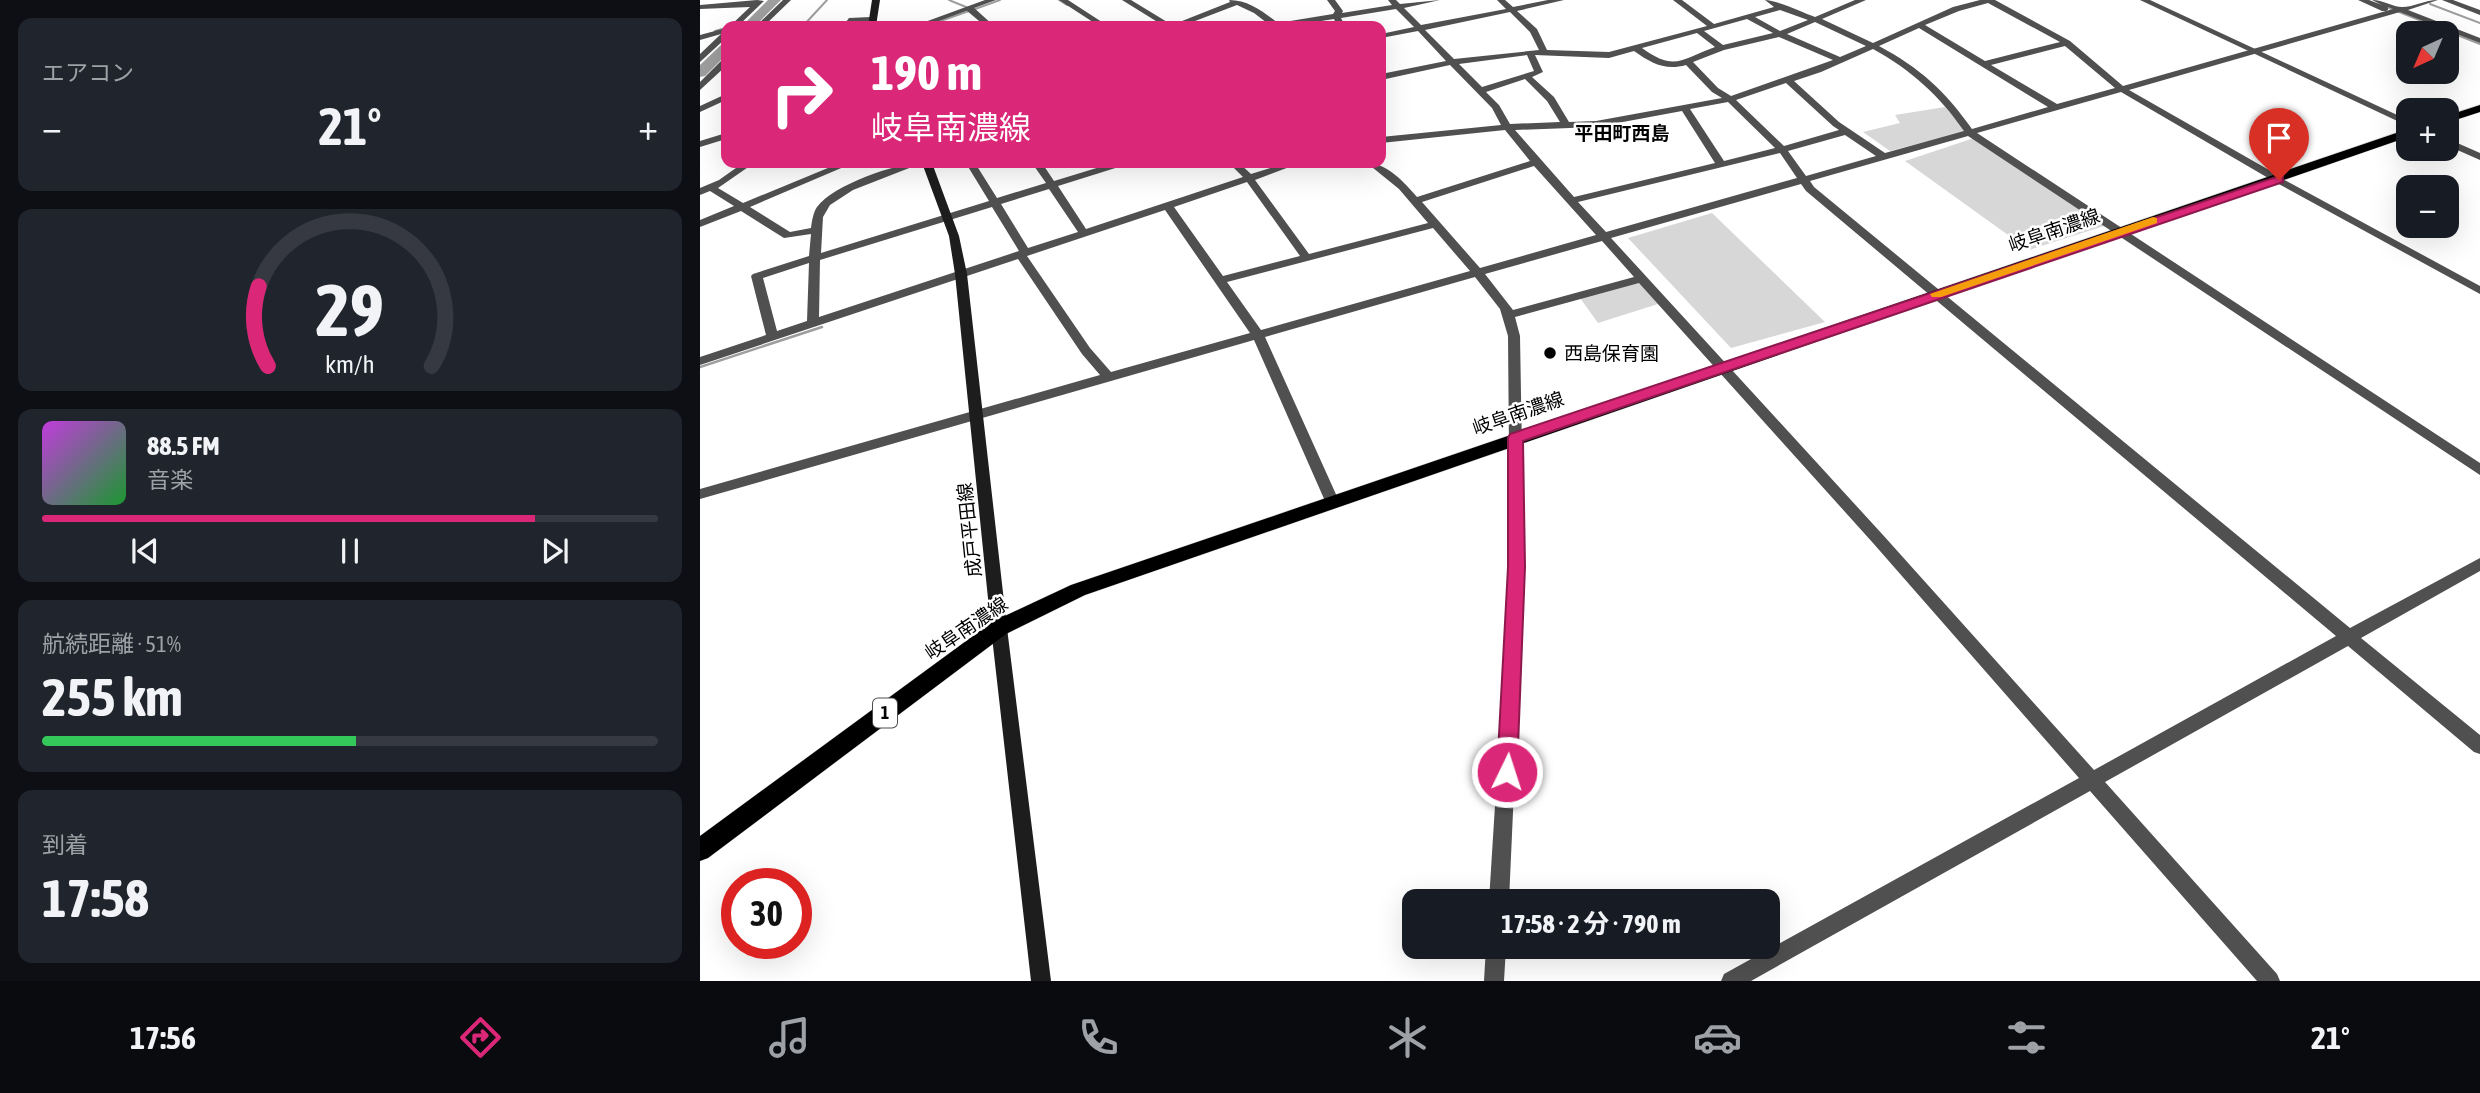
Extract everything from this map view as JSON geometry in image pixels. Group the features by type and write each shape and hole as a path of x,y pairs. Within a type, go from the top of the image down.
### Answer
{"main road":[{"path":"871,21 876,0"},
{"path":"2459,115 2480,108"},
{"name":"岐阜南濃線","path":"700,850 999,628 1078,590 1516,438 2279,180 2396,137"},
{"name":"成戸平田線","path":"929,168 948,216 961,274 1041,981"}],"street":[{"path":"765,21 787,0"},
{"path":"932,21 992,0"},
{"path":"1063,0 1096,21"},
{"path":"1126,0 1163,21"},
{"path":"1331,0 1339,11 1336,16"},
{"path":"1306,21 1394,3 1436,0"},
{"path":"1501,0 1534,31 1544,52"},
{"path":"1386,35 1560,0"},
{"path":"1677,0 1714,27"},
{"path":"1769,0 1780,8 1874,46 1937,90 1970,133 2480,470"},
{"path":"1636,48 1656,64 1666,67 1688,62 1698,55 1721,48 1780,34 1862,0"},
{"path":"1386,139 1508,127 1596,124 1730,99 1839,61 1956,9 1989,0 2067,43 2121,89 2279,180 2477,287"},
{"path":"2144,0 2396,117"},
{"path":"2362,0 2480,41"},
{"path":"2376,0 2417,21"},
{"path":"700,494 2434,0"},
{"path":"2446,0 2480,13"},
{"path":"2471,0 2480,4"},
{"path":"1185,21 1235,1 1257,11 1270,21"},
{"path":"700,7 759,2"},
{"path":"739,21 759,2"},
{"path":"1394,3 1496,107 1536,162 2092,779 2270,981"},
{"path":"969,8 984,21"},
{"path":"1386,76 1452,62 1530,52 1600,55 1636,48 1780,8"},
{"path":"1336,16 1338,21"},
{"path":"1749,17 1839,61"},
{"path":"1919,26 2056,108"},
{"path":"1699,31 1721,48"},
{"path":"2464,35 2480,32"},
{"path":"700,38 721,33"},
{"path":"700,59 721,37"},
{"path":"2459,39 2480,47"},
{"path":"1983,64 2067,43"},
{"path":"1480,91 1539,72 1530,52"},
{"path":"1688,62 1715,90 1730,99 1783,150 1802,181 2480,746"},
{"path":"700,87 721,66"},
{"path":"1526,76 1551,99 1567,126"},
{"path":"1788,80 1847,131 1885,157"},
{"path":"700,109 721,102"},
{"path":"1684,107 1721,164"},
{"path":"1571,201 1783,150 1847,131"},
{"path":"700,144 721,138"},
{"path":"2459,147 2480,157"},
{"path":"1416,201 1536,162"},
{"path":"704,190 741,168"},
{"path":"700,224 835,168"},
{"path":"813,323 818,212 836,195 904,168"},
{"path":"974,168 1022,253 1086,351 1110,378"},
{"path":"1041,168 1084,233"},
{"path":"773,337 757,276 1105,168"},
{"path":"1239,168 1307,258"},
{"path":"700,361 1278,168"},
{"path":"1378,168 1416,201 1477,272 1509,315 1514,336 1516,592 1500,889"},
{"path":"704,190 740,206 788,236 817,230"},
{"path":"1168,206 1258,335 1332,501"},
{"path":"1221,280 1435,224"},
{"path":"1509,315 1641,279"},
{"path":"1731,981 2480,564"},
{"path":"1494,981 1495,959"}],"shaded area":[{"path":"1945,107 1967,131 1890,151 1863,132 1900,123 1895,115"},
{"path":"1974,138 2104,226 2029,250 1905,161"},
{"path":"1712,213 1825,322 1731,348 1628,238"},
{"path":"1639,282 1658,304 1598,323 1580,298"}],"waterway":[{"path":"753,21 775,0"},
{"path":"808,21 827,0"},
{"path":"949,0 966,7"},
{"path":"975,9 1000,0"},
{"path":"1059,0 1067,5"},
{"path":"2430,4 2480,23"},
{"path":"2384,6 2480,44"},
{"path":"940,21 969,11"},
{"path":"715,31 721,29"},
{"path":"700,73 721,53"},
{"path":"700,367 822,327"}],"slow traffic":[{"path":"1937,294 2153,221"}],"place":[{"name":"西島保育園","path":"1550,353"}],"district":[{"name":"平田町西島","path":"1622,133"}],"route":[{"path":"1507,772 1517,567 1516,438 2279,180"}]}
